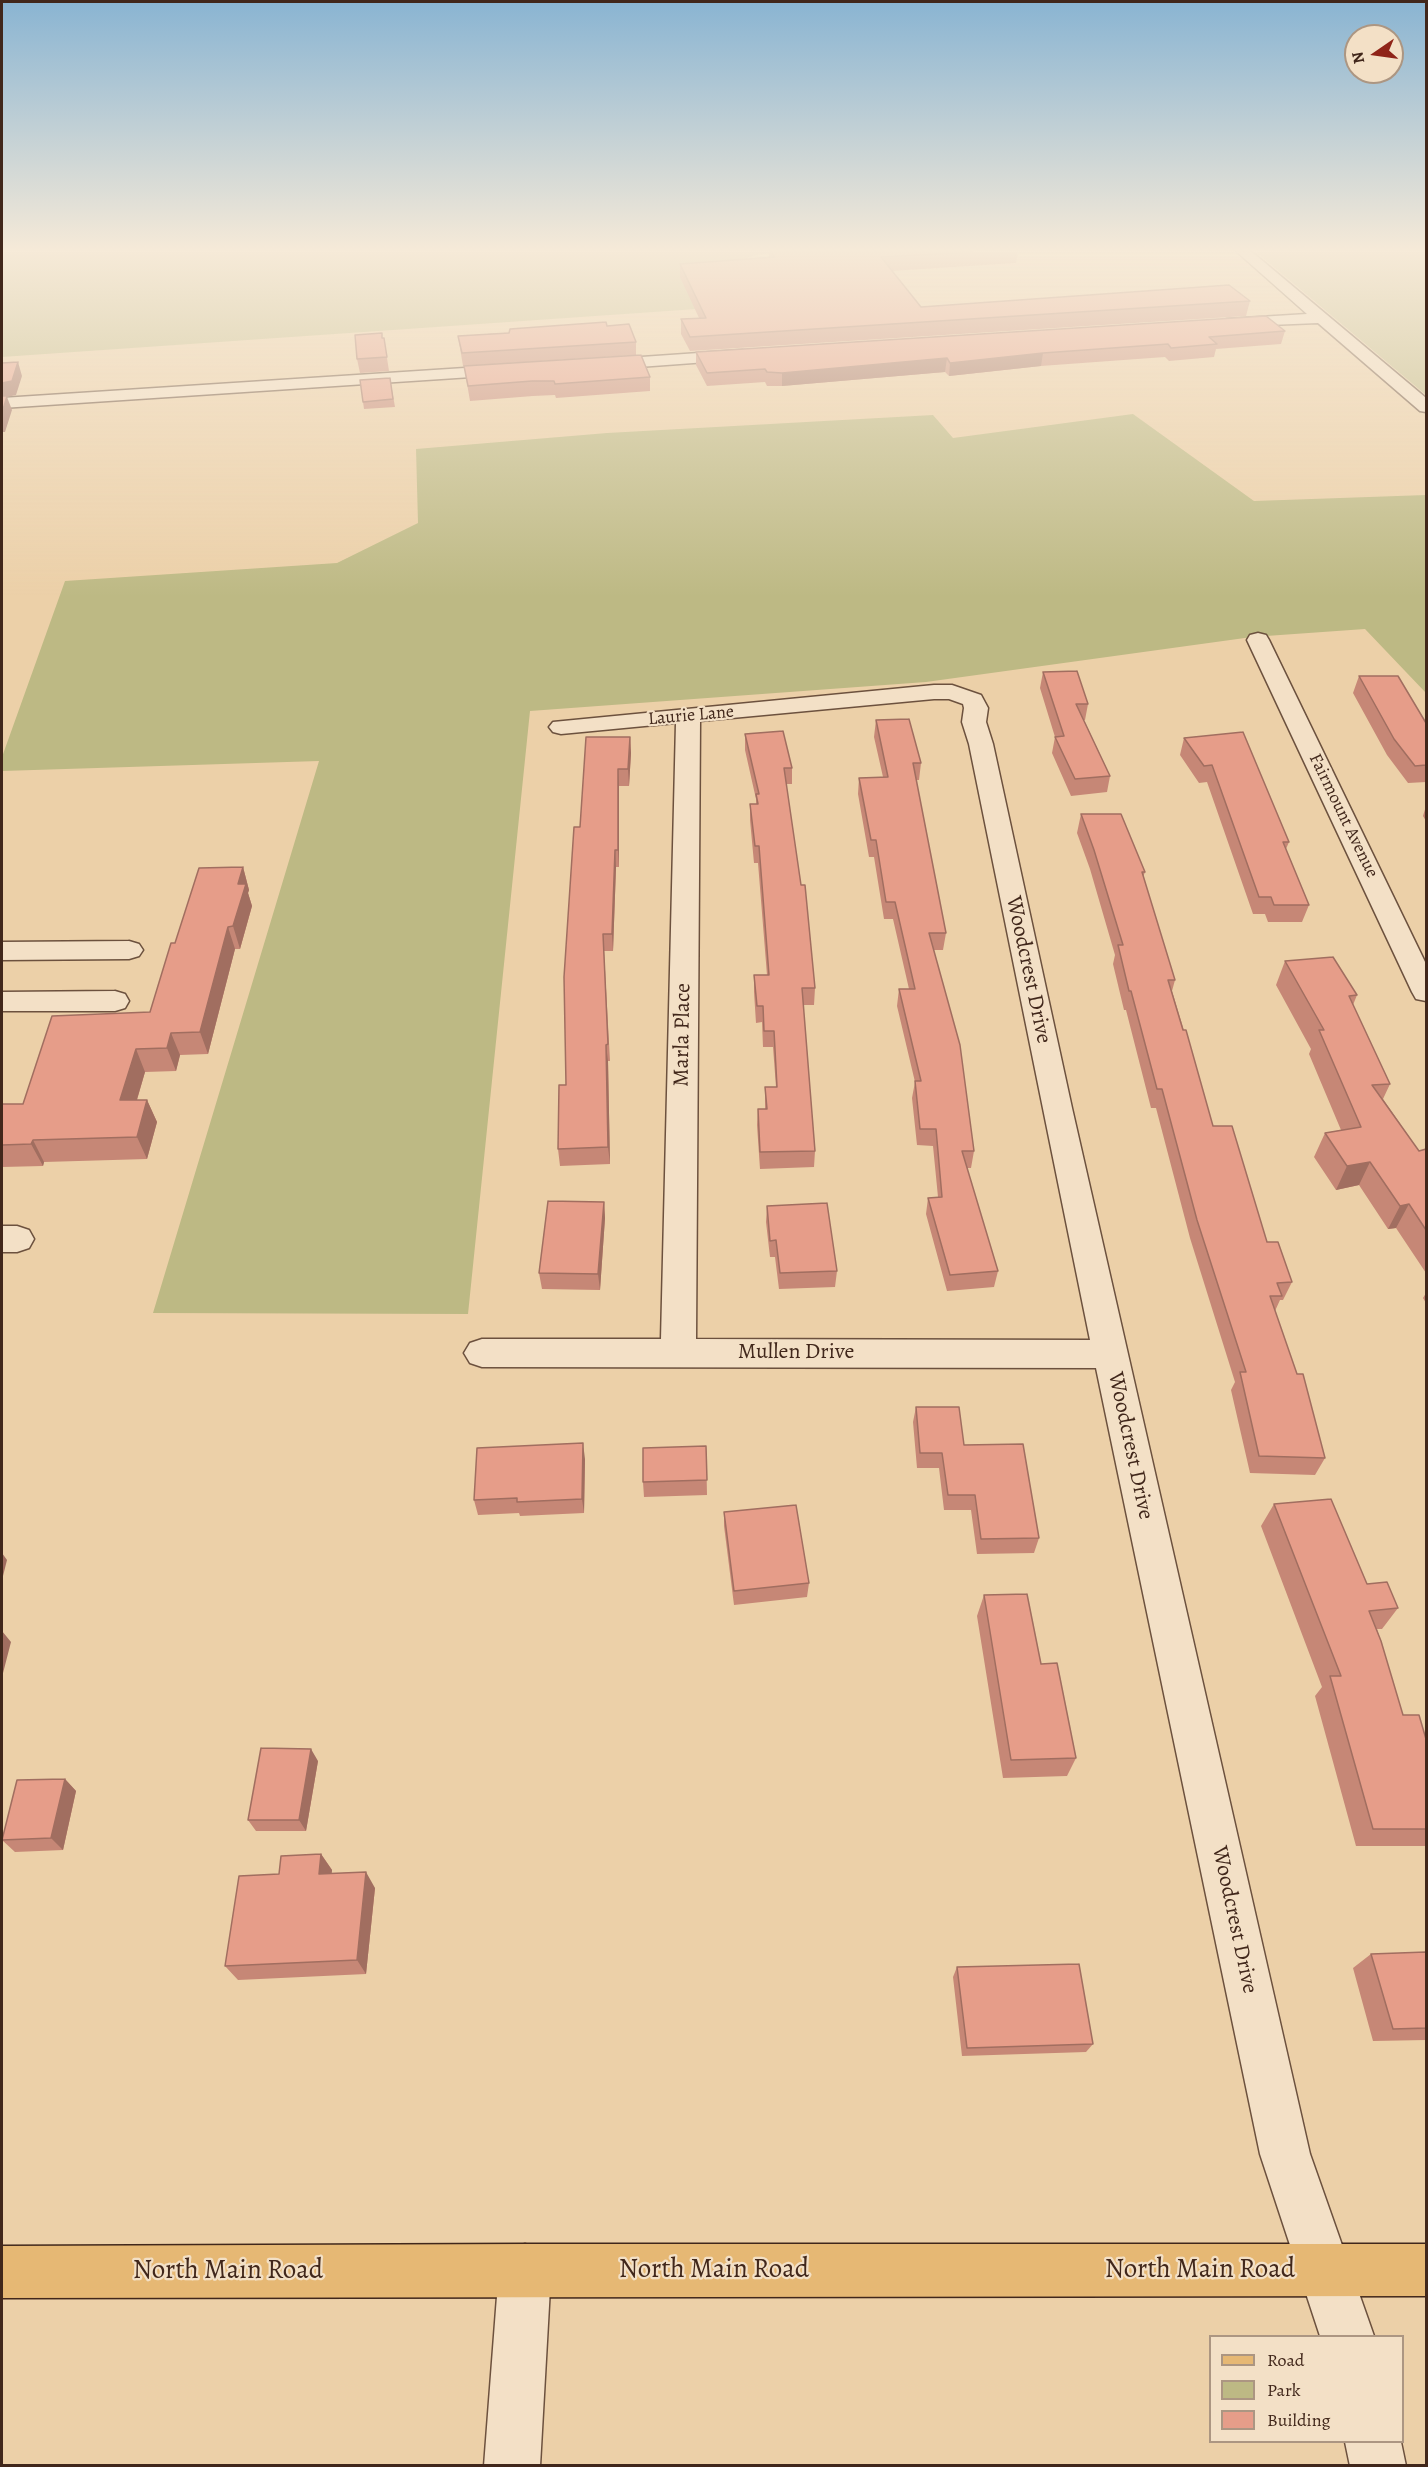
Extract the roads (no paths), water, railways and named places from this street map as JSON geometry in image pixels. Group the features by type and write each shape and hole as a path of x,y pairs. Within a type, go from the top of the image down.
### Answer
{"main road":[{"name":"North Main Road","path":"2,2272 1426,2270"}],"street":[{"path":"1379,367 1426,407"},
{"path":"2,403 533,369"},
{"name":"Fairmount Avenue","path":"1258,640 1426,992"},
{"name":"Woodcrest Drive","path":"820,704 952,692 973,700 976,708 974,722 981,744 1110,1354 1285,2154 1346,2335"},
{"name":"Laurie Lane","path":"561,727 820,704"},
{"name":"Marla Place","path":"678,1353 688,717"},
{"path":"115,1001 3,1006 15,951 129,950"},
{"name":"Mullen Drive","path":"482,1353 1110,1354"},
{"path":"512,2466 525,2270"},
{"path":"1373,2443 1378,2466"}]}
